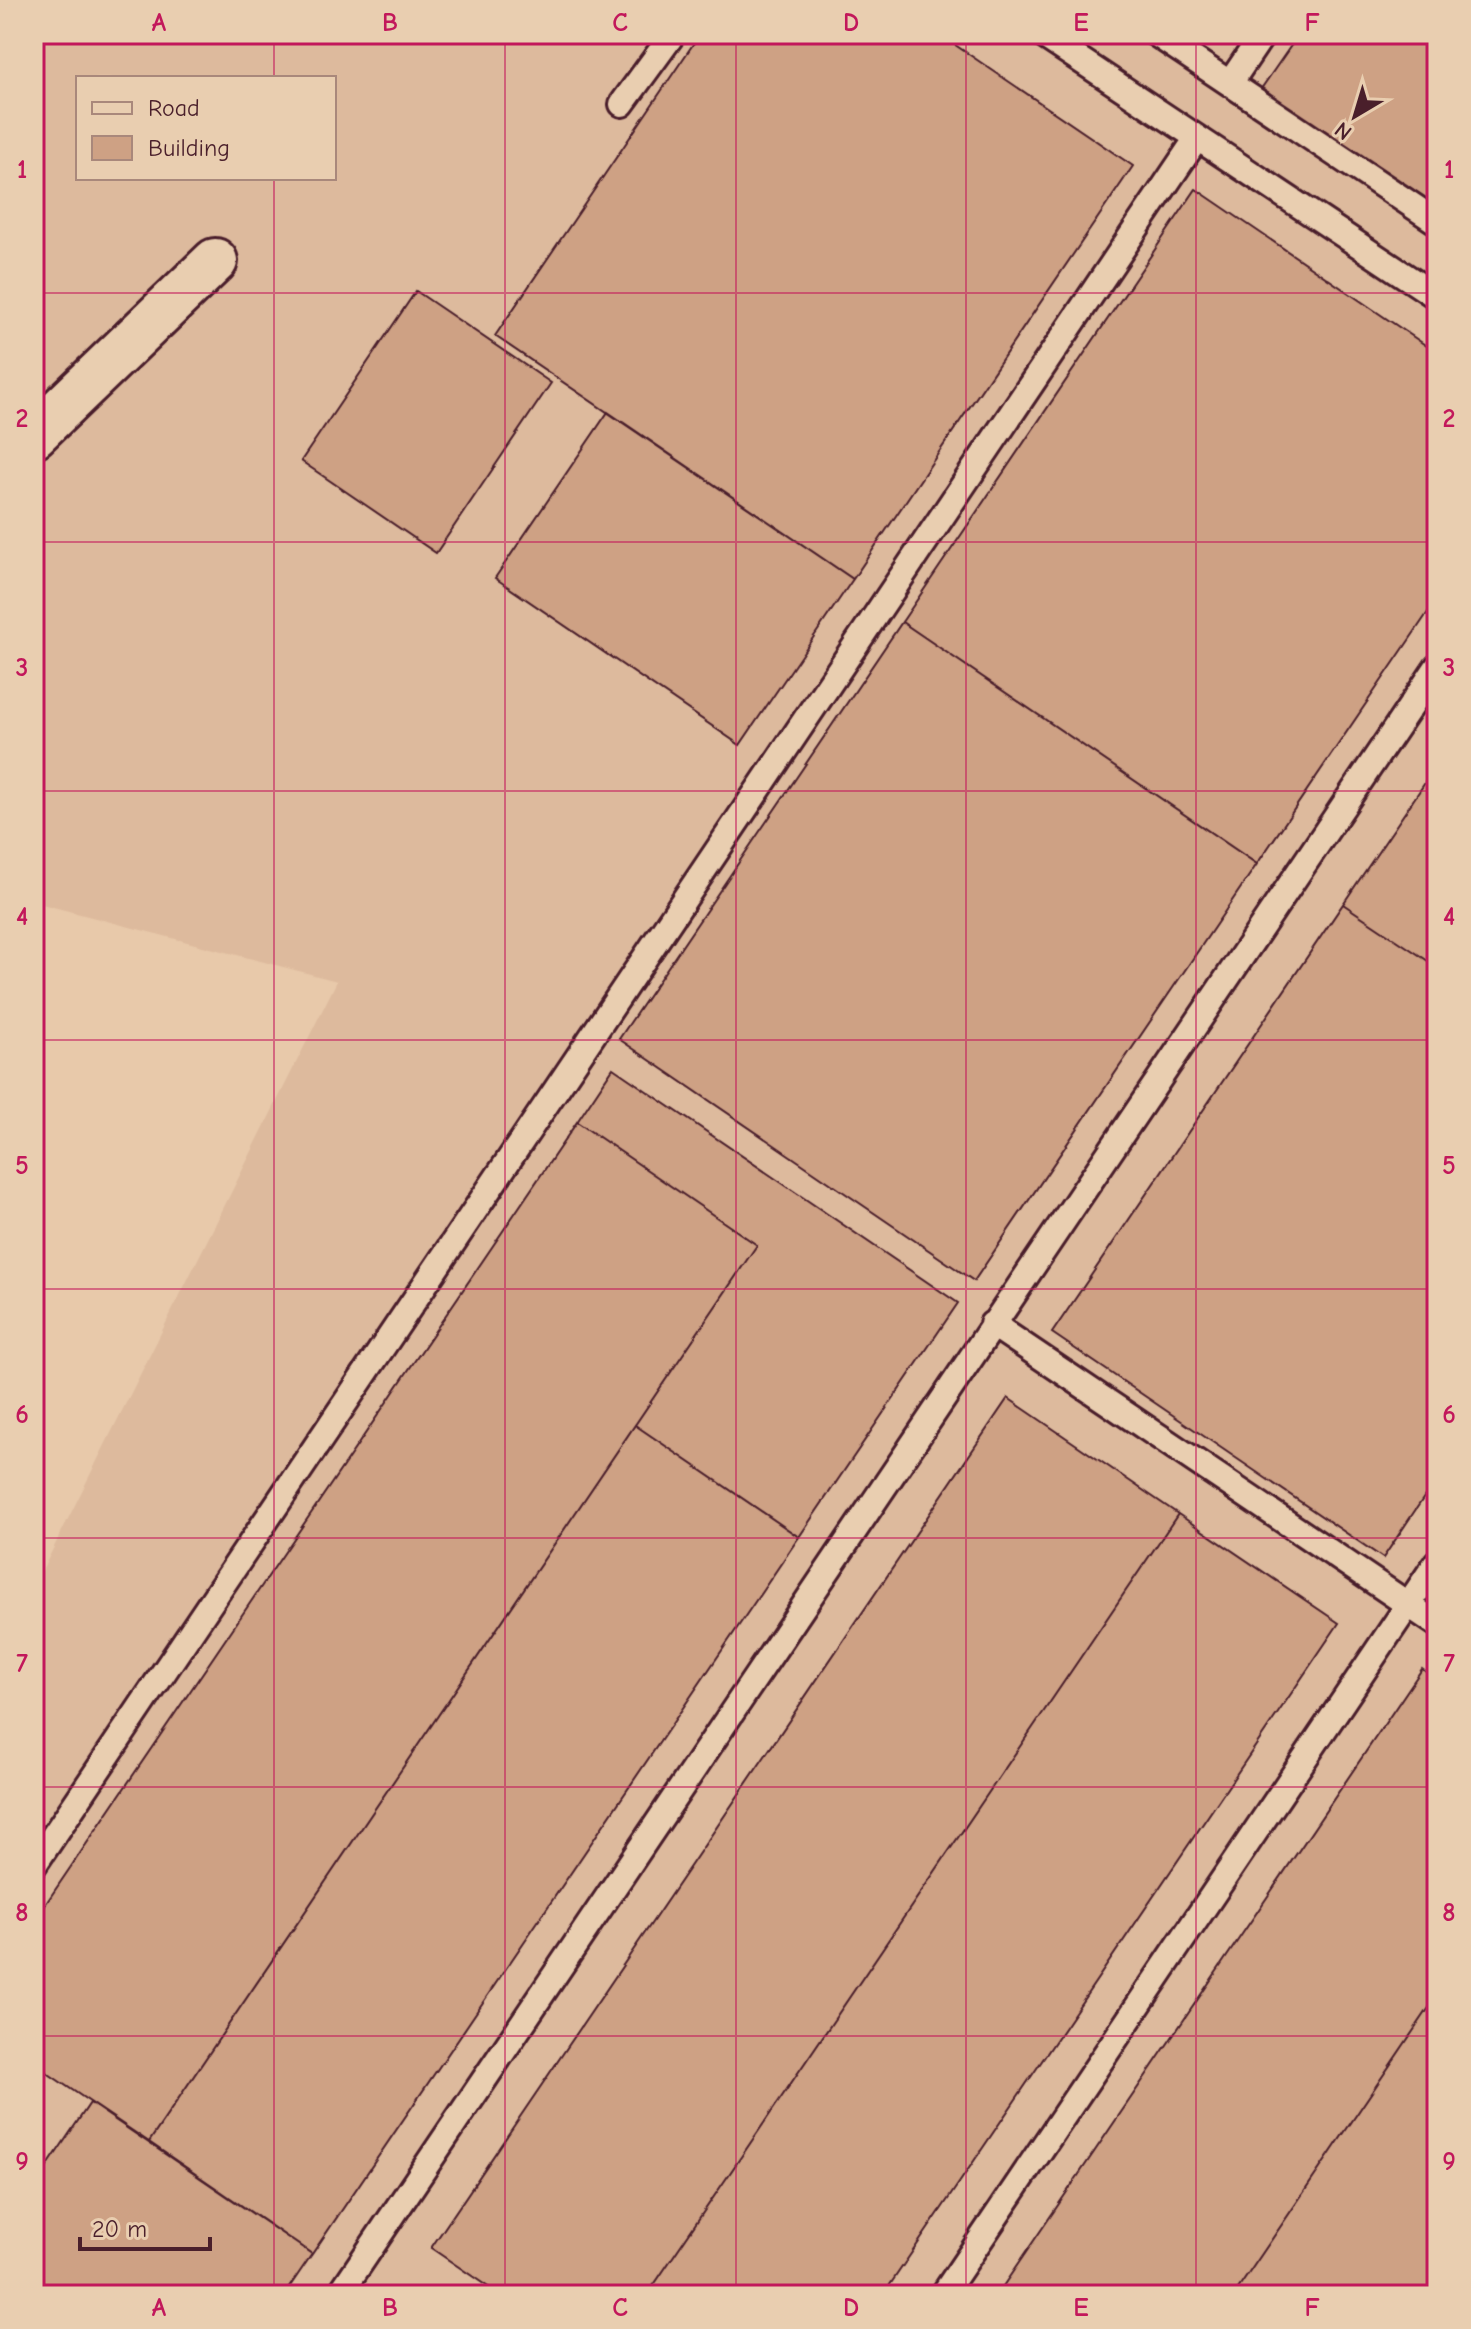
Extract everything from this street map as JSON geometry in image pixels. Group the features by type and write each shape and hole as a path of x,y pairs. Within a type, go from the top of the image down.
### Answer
{"street":[{"path":"34,435 215,261"}],"lane":[{"path":"622,104 673,34"},
{"path":"1041,34 1437,297"},
{"path":"1156,34 1437,222"},
{"path":"1230,83 1263,34"},
{"path":"34,1865 1197,138"},
{"path":"339,2295 1437,667"},
{"path":"992,1324 1437,1624"},
{"path":"943,2295 1437,1562"}],"shaded area":[{"path":"34,34 1437,34 1437,2295 34,2295 34,1587 337,981 34,902"}],"building":[{"path":"700,34 939,34 1133,166 853,579 495,336"},
{"path":"1299,34 1437,34 1437,188 1427,203 1261,89"},
{"path":"1196,189 1437,353 1437,599 1257,864 902,622"},
{"path":"416,291 551,383 436,553 301,461"},
{"path":"608,412 853,579 740,745 495,578"},
{"path":"902,622 1257,864 974,1281 619,1039"},
{"path":"1437,765 1437,967 1343,904"},
{"path":"1343,904 1437,967 1437,1478 1383,1558 1052,1333"},
{"path":"613,1068 958,1303 799,1537 635,1425 757,1245 577,1122"},
{"path":"577,1122 757,1245 149,2142 34,2064 34,1921"},
{"path":"1008,1398 1178,1514 647,2295 500,2295 431,2248"},
{"path":"635,1425 799,1537 312,2254 149,2142"},
{"path":"1178,1514 1339,1623 883,2295 647,2295"},
{"path":"1422,1669 1437,1680 1437,1996 1234,2295 997,2295"},
{"path":"1437,1996 1437,2295 1234,2295"},
{"path":"90,2103 312,2254 284,2295 34,2295 34,2186"}]}
